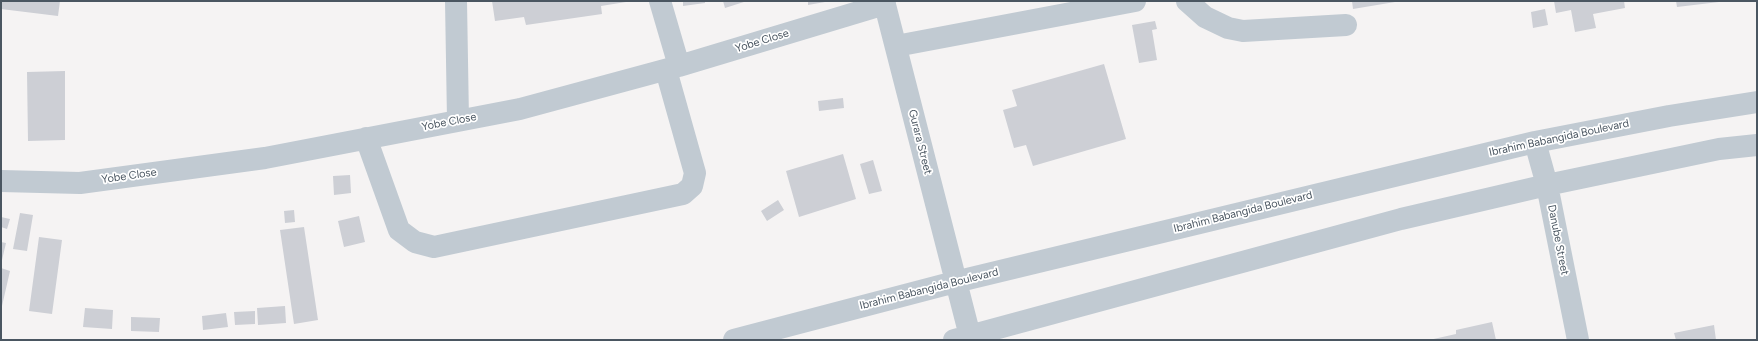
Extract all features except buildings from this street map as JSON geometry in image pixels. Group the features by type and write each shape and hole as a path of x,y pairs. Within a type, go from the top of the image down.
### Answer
{"street":[{"path":"456,1 458,120"},
{"path":"366,138 399,230 415,242 434,247 683,194 692,186 695,173 660,1"},
{"path":"896,46 1135,1"},
{"path":"1187,1 1205,17 1228,28 1243,31 1346,25"},
{"name":"Yobe Close","path":"1,181 80,183 265,158 520,109 673,68 885,2"},
{"name":"Gurara Street","path":"885,2 955,282 965,339"},
{"name":"Ibrahim Babangida Boulevard","path":"734,340 955,282 1535,142 1669,116 1757,102"},
{"name":"Danube Street","path":"1535,142 1547,185 1578,340"},
{"path":"965,339 1401,219 1547,185 1719,149 1757,145"}]}
